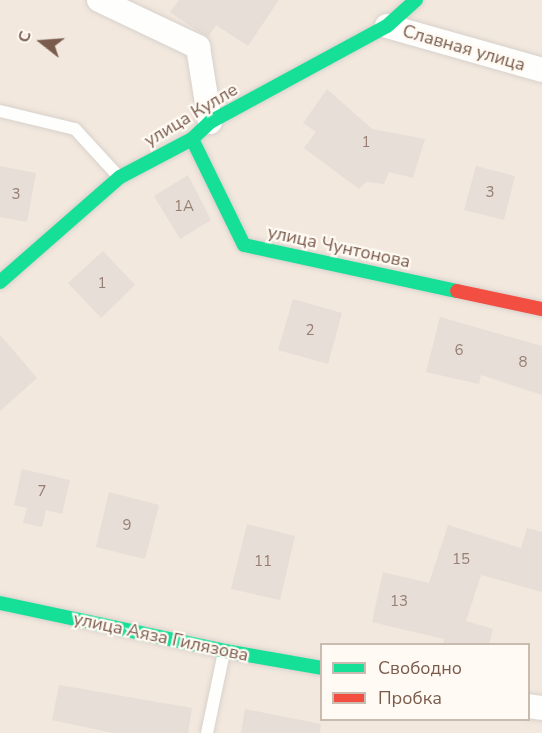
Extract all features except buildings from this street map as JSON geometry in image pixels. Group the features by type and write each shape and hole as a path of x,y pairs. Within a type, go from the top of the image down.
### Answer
{"street":[{"path":"99,0 198,47 210,122"},
{"name":"улица Кулле","path":"6,271 120,177 192,139 210,122 387,26 416,0"},
{"name":"Славная улица","path":"387,26 542,70"},
{"name":"улица Чунтонова","path":"192,139 244,245 542,309"},
{"name":"улица Аяза Гилязова","path":"0,603 225,651 320,668"}],"lane":[{"path":"0,111 75,129 120,177"},
{"path":"207,733 225,651"}],"shaded area":[{"path":"0,0 542,0 542,733 0,733"}],"traffic: fast":[{"path":"0,282 120,177 192,139 210,122 387,26 416,0"},
{"path":"192,139 244,245 457,291"},
{"path":"0,603 225,651 320,668"}],"traffic: jam":[{"path":"457,291 542,309"}]}
